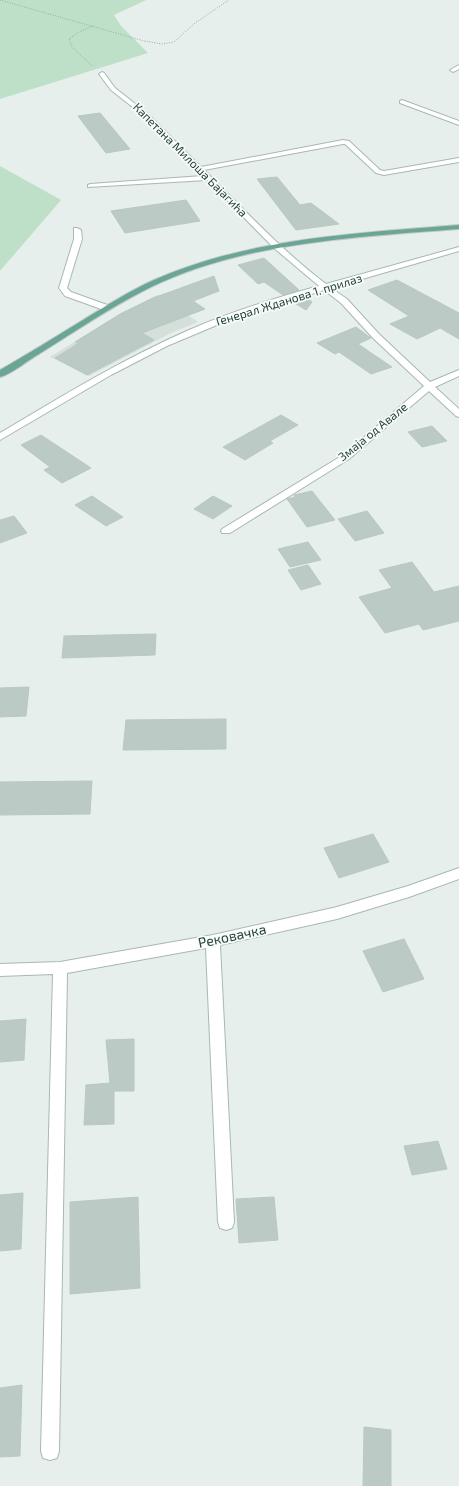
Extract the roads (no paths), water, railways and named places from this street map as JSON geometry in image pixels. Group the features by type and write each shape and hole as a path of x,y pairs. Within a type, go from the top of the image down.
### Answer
{"main road":[{"path":"0,374 107,308 164,279 196,267 278,246 318,239 459,227"}],"street":[{"path":"453,70 459,67"},
{"name":"Капетана Милоша Бајагића","path":"102,74 113,89 139,107 199,169 278,246 344,302 376,336 459,414"},
{"path":"402,102 459,123"},
{"path":"199,169 342,142 347,142 378,172 384,173 459,160"},
{"path":"90,186 208,178"},
{"path":"77,230 78,239 63,288 68,294 107,308"},
{"name":"Генерал Жданова 1. прилаз","path":"0,437 118,368 175,340 222,320 325,287 459,249"},
{"name":"Змаја од Авале","path":"226,531 346,457 429,386 459,373"},
{"name":"Рековачка","path":"0,970 60,968 213,941 337,913 409,891 459,873"},
{"path":"213,941 226,1222"},
{"path":"50,1451 60,968"}]}
